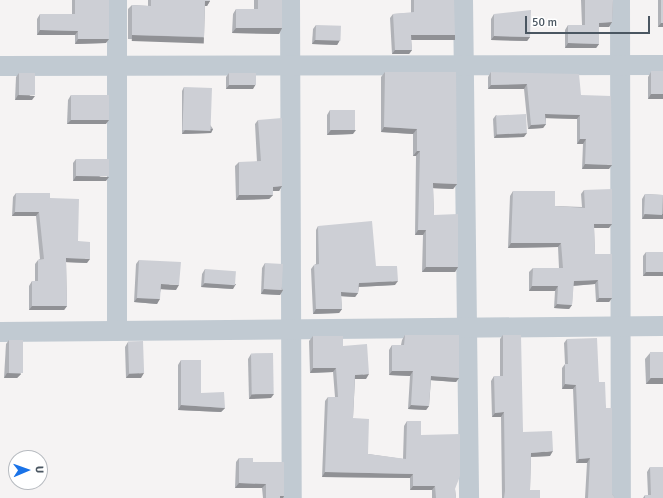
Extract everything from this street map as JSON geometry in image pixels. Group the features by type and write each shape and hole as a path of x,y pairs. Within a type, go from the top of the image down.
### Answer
{"street":[{"path":"117,0 117,331"},
{"path":"290,0 292,498"},
{"path":"463,0 462,64 469,498"},
{"path":"620,0 621,498"},
{"path":"0,66 116,63 663,65"},
{"path":"0,332 291,332 663,326"}],"building":[{"path":"75,0 109,0 109,39 78,39 78,31 40,30 40,14 75,14"},
{"path":"151,0 210,0 205,1 204,37 132,35 132,5 151,6"},
{"path":"258,0 282,0 282,28 236,28 236,9 258,9"},
{"path":"414,0 454,0 455,35 411,35 412,50 395,50 393,14 414,12"},
{"path":"585,0 613,0 612,22 599,23 599,44 568,43 568,25 585,25"},
{"path":"661,0 663,0 663,23 661,23"},
{"path":"531,10 530,37 494,36 494,14"},
{"path":"316,25 341,26 340,41 315,40"},
{"path":"651,71 663,71 663,94 651,94"},
{"path":"385,72 456,72 457,184 433,183 434,215 458,214 458,267 426,267 426,230 418,230 420,151 417,151 417,129 384,127"},
{"path":"491,72 579,74 581,95 611,96 612,165 585,164 586,139 580,139 580,115 545,114 546,124 531,125 527,84 491,85"},
{"path":"19,73 35,73 35,95 19,95"},
{"path":"229,73 256,73 256,85 229,85"},
{"path":"184,87 212,88 210,131 182,130"},
{"path":"71,95 109,95 109,120 71,120"},
{"path":"330,110 355,110 355,130 330,130"},
{"path":"526,114 527,133 497,135 496,116"},
{"path":"282,118 282,186 273,187 273,195 239,195 239,162 261,161 258,120"},
{"path":"76,159 109,159 109,176 76,176"},
{"path":"612,189 612,224 594,224 595,254 612,254 612,298 599,298 598,280 574,281 572,305 557,304 558,286 532,286 533,268 563,268 561,243 511,243 513,191 555,191 555,206 585,208 584,190"},
{"path":"16,193 50,193 50,198 79,199 78,241 90,242 90,259 66,258 67,306 32,306 32,281 38,281 38,260 44,259 39,212 15,212"},
{"path":"645,194 663,195 662,215 644,214"},
{"path":"372,221 376,266 397,266 398,281 359,283 358,293 341,292 342,309 316,309 314,265 319,264 318,226"},
{"path":"646,252 663,252 663,272 646,272"},
{"path":"139,260 181,262 179,285 161,284 160,299 137,298"},
{"path":"265,263 283,264 282,290 264,289"},
{"path":"205,269 236,271 235,285 204,283"},
{"path":"405,335 459,335 459,378 431,376 429,406 411,405 413,371 392,371 392,345 404,345"},
{"path":"503,335 521,335 523,432 552,431 553,451 531,453 530,490 540,490 540,498 504,498 504,412 495,413 494,376 503,376"},
{"path":"313,336 343,336 343,346 367,344 369,374 355,375 353,418 369,419 368,454 406,459 407,421 421,421 421,435 460,434 460,476 455,489 456,498 436,498 435,486 413,486 413,474 325,472 328,397 338,397 336,368 313,368"},
{"path":"597,338 599,382 605,382 606,408 612,408 612,494 615,498 588,498 590,458 579,459 576,385 565,384 565,364 568,364 567,339"},
{"path":"9,340 23,340 23,373 9,373"},
{"path":"143,341 144,373 129,374 128,342"},
{"path":"650,352 663,352 663,378 650,378"},
{"path":"251,353 273,353 274,394 252,394"},
{"path":"181,360 201,360 201,393 224,392 225,408 181,405"},
{"path":"239,458 253,458 253,462 284,462 284,496 280,496 280,498 266,498 266,484 239,483"},
{"path":"650,467 663,467 663,498 645,498 645,495 651,495"}]}
